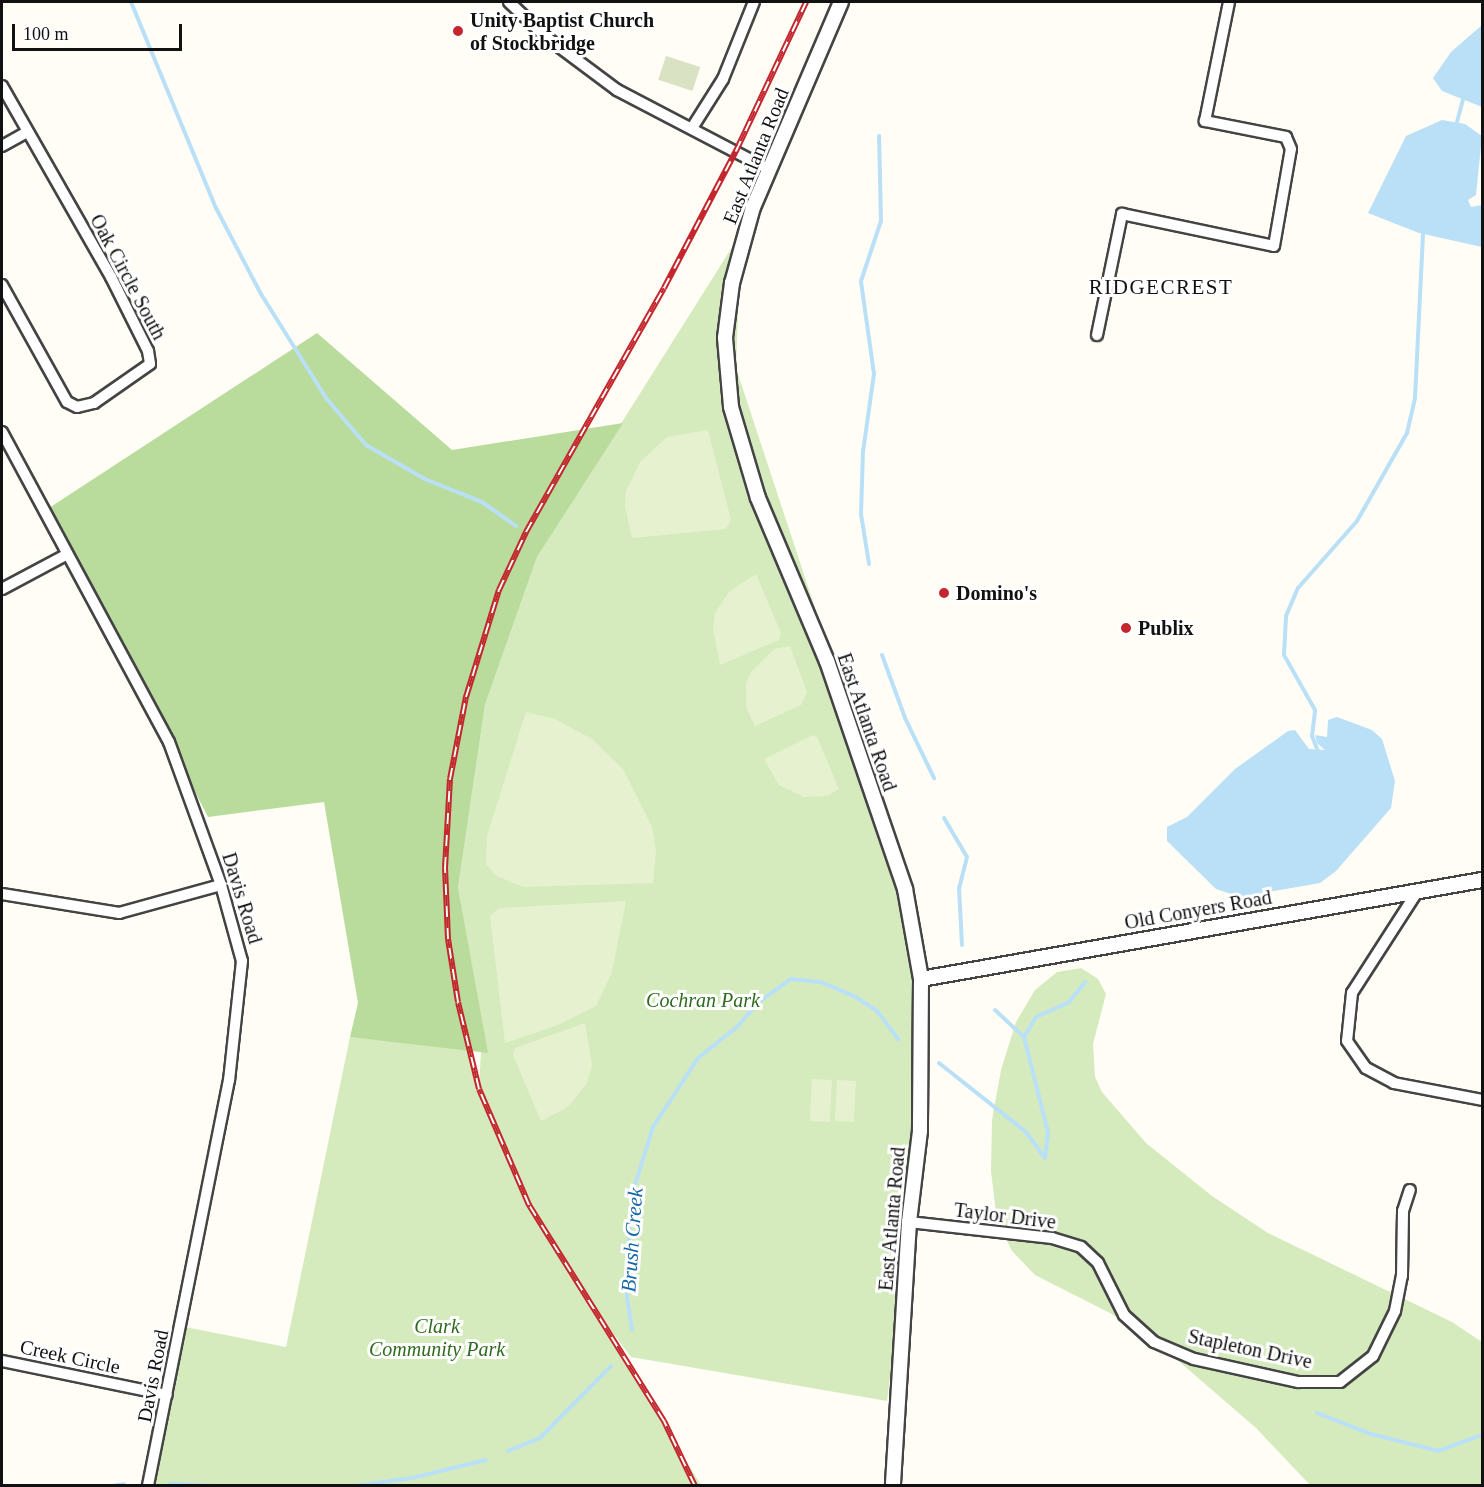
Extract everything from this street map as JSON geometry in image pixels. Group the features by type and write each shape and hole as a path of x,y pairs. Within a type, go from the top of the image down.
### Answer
{"street":[{"path":"509,2 546,37 617,90 770,170"},
{"path":"692,128 723,79 754,2"},
{"name":"East Atlanta Road","path":"841,2 770,170 744,238 728,308 725,338 731,407 758,498 827,661 905,889 921,979 920,1131 909,1222 893,1485"},
{"path":"1097,335 1122,214 1274,246 1292,150 1286,137 1205,121 1228,2"},
{"path":"2,86 27,132 2,146"},
{"name":"Oak Circle South","path":"2,285 67,402 77,406 94,403 150,364 148,351 111,277 27,132"},
{"name":"Davis Road","path":"2,432 66,555 169,742 221,885 242,962 229,1080 148,1485"},
{"path":"2,589 66,555"},
{"name":"Old Conyers Road","path":"921,979 1482,880"},
{"path":"2,894 119,913 221,885"},
{"path":"1417,892 1352,993 1347,1041 1366,1068 1394,1083 1482,1100"},
{"name":"Stapleton Drive","path":"1093,1257 1124,1315 1154,1342 1194,1359 1289,1380 1340,1382 1373,1356 1395,1311 1402,1276 1403,1211 1410,1190"},
{"name":"Taylor Drive","path":"909,1222 1052,1238 1081,1247 1093,1257"},
{"name":"Creek Circle","path":"2,1361 167,1395"}],"green space":[{"path":"666,56 700,67 693,91 658,80"},
{"name":"Cochran Park","path":"741,233 736,368 903,875 928,978 923,1099 887,1401 631,1357 575,1283 701,1485 148,1486 167,1395 175,1325 286,1347 350,1037 467,1045 479,1086 482,1036 458,888 485,705 537,557"},
{"path":"317,333 452,450 623,423 537,557 485,705 458,888 488,1053 350,1037 358,1003 324,802 208,817 49,508"},
{"path":"708,430 731,520 726,529 632,538 625,507 626,491 640,462 667,437"},
{"path":"756,574 781,633 779,640 720,665 713,628 715,613 729,592"},
{"path":"790,646 807,692 801,705 755,726 746,707 746,684 751,672 774,649"},
{"path":"526,712 555,719 592,739 623,769 652,827 656,851 653,883 523,887 497,876 486,865 487,836"},
{"path":"813,735 817,737 839,789 827,796 804,797 779,785 764,759"},
{"path":"626,901 612,972 596,1006 558,1025 505,1043 490,916 499,908"},
{"path":"1081,968 1098,979 1106,994 1093,1044 1095,1077 1102,1092 1146,1143 1212,1196 1268,1233 1452,1322 1482,1342 1482,1485 1310,1485 1256,1428 1167,1351 1110,1313 1035,1275 1012,1251 997,1221 991,1171 992,1120 1001,1070 1016,1022 1035,990 1057,972"},
{"path":"585,1023 592,1065 587,1083 568,1107 541,1121 513,1055 515,1048"},
{"path":"812,1079 832,1080 830,1122 810,1121"},
{"path":"837,1080 856,1081 854,1122 835,1121"}],"water":[{"path":"1482,25 1482,107 1442,91 1433,78 1451,52"},
{"path":"1442,120 1465,124 1482,136 1476,195 1468,200 1471,207 1482,205 1482,247 1419,233 1368,213 1406,136"},
{"path":"1337,717 1372,730 1382,739 1395,781 1391,808 1336,871 1320,883 1240,897 1216,889 1167,841 1167,827 1187,817 1235,769 1288,731 1295,730 1309,749 1325,750 1317,743 1315,735 1327,737 1328,720"}],"waterway":[{"path":"131,2 216,208 261,294 326,398 366,445 425,479 482,502 516,526"},
{"path":"1457,122 1463,100"},
{"path":"869,564 861,514 863,452 874,374 861,281 881,221 879,136"},
{"path":"1318,751 1312,736 1315,710 1284,655 1286,616 1298,588 1357,521 1407,433 1415,398 1423,234"},
{"path":"882,655 905,718 934,778"},
{"path":"944,818 967,857 959,888 962,945"},
{"name":"Brush Creek","path":"632,1330 625,1283 634,1188 653,1127 698,1058 737,1027 759,1002 791,979 821,982 854,996 877,1011 899,1040"},
{"path":"1045,1158 1048,1132 1024,1037 1036,1017 1069,1002 1085,982"},
{"path":"995,1010 1024,1037"},
{"name":"Brush Creek","path":"939,1063 1026,1132 1045,1158"},
{"name":"Brush Creek","path":"508,1451 540,1438 611,1366"},
{"name":"Brush Creek","path":"1317,1413 1371,1434 1438,1451 1482,1435"},
{"name":"Brush Creek","path":"355,1486 412,1478 486,1460"},
{"name":"Brush Creek","path":"112,1486 124,1484"},
{"name":"Brush Creek","path":"170,1484 216,1486"}],"railway":[{"path":"695,1486 664,1421 529,1205 479,1089 458,1002 448,939 445,868 450,779 466,697 499,590 526,532 664,288 736,151 806,2"}],"place":[{"name":"Unity Baptist Church of Stockbridge","path":"458,31"},
{"name":"Domino's","path":"944,593"},
{"name":"Publix","path":"1126,628"}],"district":[{"name":"RIDGECREST","path":"1161,287"}],"park label":[{"name":"Clark Community Park","path":"437,1338"}]}
